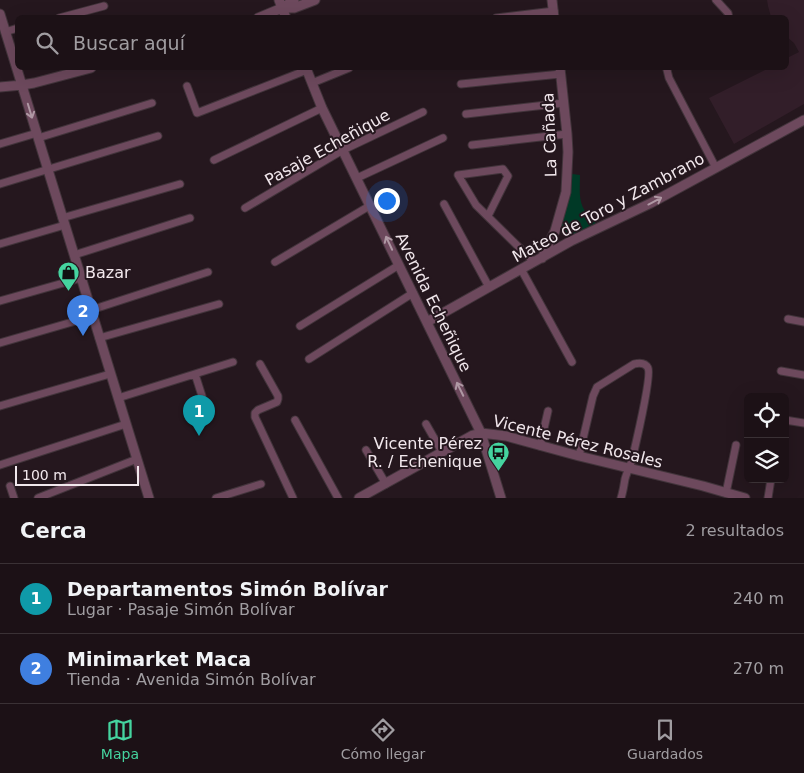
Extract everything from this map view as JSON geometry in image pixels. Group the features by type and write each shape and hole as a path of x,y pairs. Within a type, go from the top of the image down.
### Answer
{"street":[{"path":"263,15 281,4 294,0"},
{"path":"281,4 294,8 316,0"},
{"path":"540,15 554,14 552,0"},
{"path":"716,0 728,15"},
{"path":"70,15 104,6"},
{"path":"0,14 15,63"},
{"path":"5,32 15,29"},
{"path":"17,70 149,498"},
{"path":"0,87 22,85 82,70"},
{"path":"187,86 197,113 304,70"},
{"name":"Avenida Echeñique","path":"306,70 322,108 481,433 501,498"},
{"path":"312,83 343,70"},
{"path":"667,70 669,78 716,168"},
{"path":"461,84 560,71"},
{"name":"La Cañada","path":"538,260 555,230 566,192 568,152 560,71"},
{"path":"0,144 37,136 152,103"},
{"path":"466,114 564,103"},
{"path":"214,160 322,108"},
{"name":"Pasaje Echeñique","path":"245,208 343,150 423,112"},
{"name":"Mateo de Toro y Zambrano","path":"427,322 559,248 650,203 804,120"},
{"path":"472,145 567,134"},
{"path":"0,184 158,136"},
{"path":"357,178 443,138"},
{"path":"488,216 508,176 503,169 458,175 476,205 488,216 538,260"},
{"path":"0,244 64,221 180,184"},
{"path":"444,204 489,287"},
{"path":"275,262 371,205"},
{"path":"74,255 190,218"},
{"name":"La Cañada","path":"555,230 555,238 559,248"},
{"path":"300,326 399,265"},
{"path":"521,269 572,362"},
{"path":"0,343 208,272"},
{"path":"0,301 81,278"},
{"path":"309,359 413,293"},
{"path":"100,338 219,304"},
{"path":"788,319 804,322"},
{"path":"118,398 233,362"},
{"path":"260,364 278,399 277,402 258,410 255,413 255,417 293,498"},
{"path":"579,456 593,396 597,387 634,364 645,365 648,368 649,374 633,454 621,498"},
{"path":"781,371 804,375"},
{"path":"0,406 110,374"},
{"path":"195,374 202,396"},
{"path":"540,446 548,411"},
{"path":"295,420 338,498"},
{"path":"789,421 804,423"},
{"path":"0,465 126,424"},
{"path":"426,424 442,452"},
{"name":"Vicente Pérez Rosales","path":"359,498 473,435 481,433 506,436 745,498"},
{"path":"726,493 736,445"},
{"path":"366,450 386,484"},
{"path":"38,498 137,459"},
{"path":"768,498 770,483"},
{"path":"216,498 261,484"},
{"path":"10,486 14,498"}],"shaded area":[{"path":"767,0 804,0 804,104 734,144 709,98 765,70 789,70 789,57 799,52 789,39 789,15 770,15"}],"green space":[{"path":"572,174 580,175 581,203 585,211 596,223 568,237 558,227 568,202"}],"place":[{"name":"Bazar","path":"69,291"},
{"name":"Minimarket Maca","path":"83,336"},
{"name":"Departamentos Simón Bolívar","path":"199,436"},
{"name":"Vicente Pérez R. / Echenique","path":"498,471"}]}
